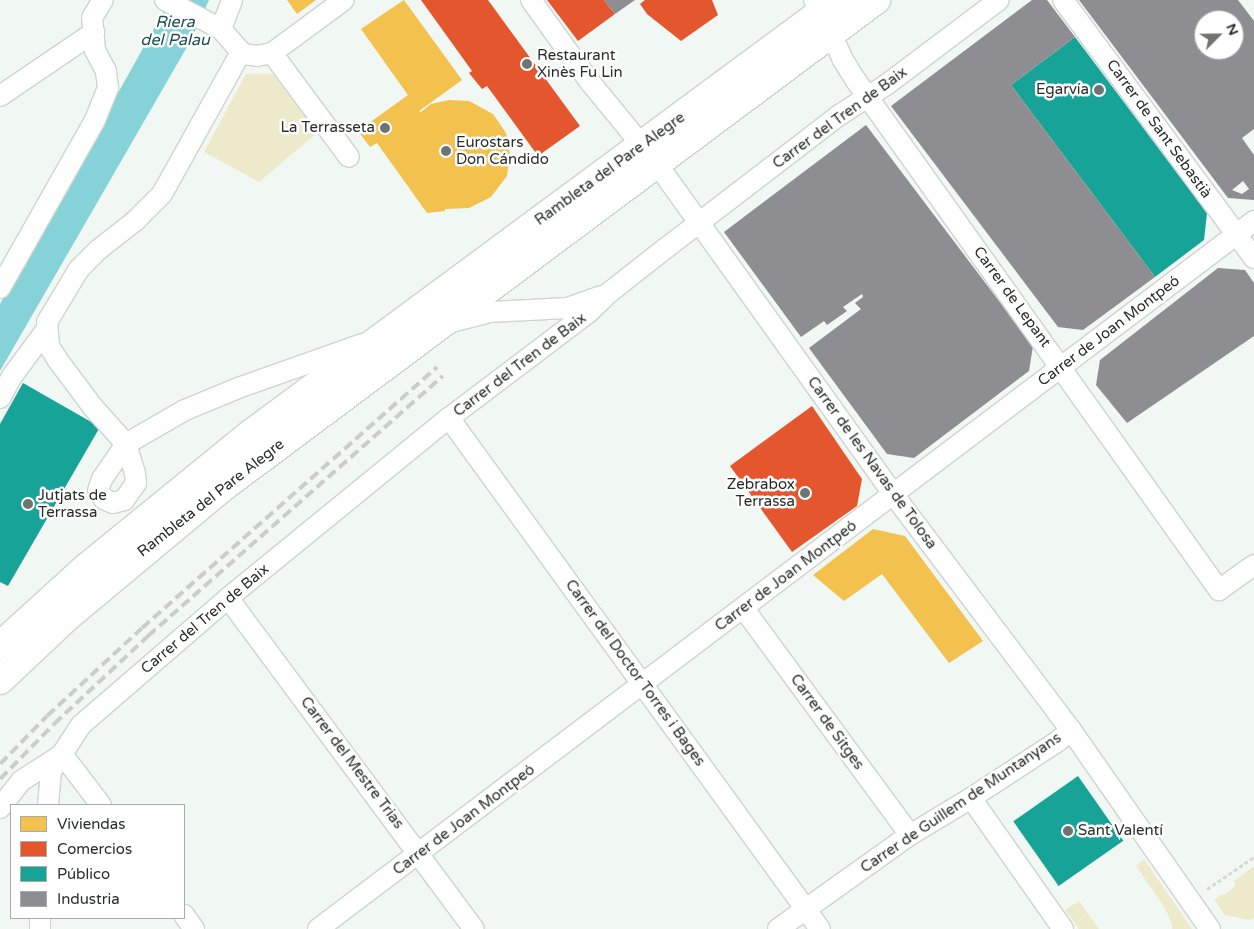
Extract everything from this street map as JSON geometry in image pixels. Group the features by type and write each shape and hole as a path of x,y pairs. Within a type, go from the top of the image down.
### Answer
{"main road":[{"name":"Rambleta del Pare Alegre","path":"0,680 68,616 230,481 434,328 826,11 876,0"},
{"name":"Rambleta del Pare Alegre","path":"0,646 87,567 165,502 252,434 381,338 649,154"}],"street":[{"path":"0,288 95,120 108,88 106,71 95,50 92,18 103,0"},
{"path":"214,26 232,0"},
{"path":"166,1 214,26 242,52 257,56 272,53 344,0"},
{"name":"Carrer de les Navas de Tolosa","path":"531,0 590,82 649,154 893,494 1071,730 1210,929"},
{"name":"Carrer del Tren de Baix","path":"48,804 51,771 81,725 228,598 450,418 588,313 610,292 867,96 886,86 999,0"},
{"name":"Carrer de Sant Sebastià","path":"1063,0 1254,258"},
{"name":"Carrer de Lepant","path":"826,11 844,64 1062,366 1220,590 1254,565"},
{"path":"0,96 94,32"},
{"path":"0,398 13,375 46,330 50,314 79,269 98,250 135,221 162,194 242,52"},
{"path":"272,53 349,157"},
{"name":"Carrer de Joan Montpeó","path":"318,929 744,609 1254,221"},
{"name":"Rambleta del Pare Alegre","path":"434,328 490,312 568,308 610,292"},
{"name":"Rambleta del Pare Alegre","path":"46,330 49,346 57,359 92,406 126,444 185,410 210,399 381,338"},
{"name":"Carrer del Doctor Torres i Bages","path":"450,418 643,685 668,716 820,929"},
{"name":"Carrer del Mestre Trias","path":"228,598 474,929"},
{"name":"Carrer de Sitges","path":"744,609 910,835"},
{"name":"Carrer de Guillem de Muntanyans","path":"778,929 910,835 971,798 1058,741 1071,730"},
{"path":"0,808 21,781 62,754 100,804"},
{"path":"971,798 1063,929"},
{"path":"185,916 194,929"}],"path":[{"path":"1206,889 1254,857"}],"shaded area":[{"path":"246,74 273,74 317,133 259,182 204,152"},
{"path":"1144,859 1192,929 1172,929 1172,924 1165,908 1136,866"},
{"path":"1254,866 1254,918 1250,920 1225,915 1214,900 1223,894 1225,895 1236,885 1234,881"},
{"path":"1079,901 1099,929 1079,929 1065,910"}],"water":[{"name":"Riera del Palau","path":"170,0 209,0 191,40 0,371 0,304"}],"building: Viviendas":[{"path":"287,0 316,0 297,14"},
{"name":"Eurostars Don Cándido","path":"404,0 462,80 419,111 421,112 431,104 449,100 469,101 493,114 506,133 510,154 507,176 491,197 469,208 445,209 445,211 427,213 377,143 370,147 358,131 408,95 361,29"},
{"path":"873,529 905,536 983,641 949,663 882,574 844,601 813,575"}],"building: Comercios":[{"path":"421,0 488,0 580,126 538,156 487,86 482,89 469,73 472,71"},
{"path":"547,0 604,0 615,14 578,41"},
{"path":"645,0 712,0 718,15 681,41 647,14 640,4"},
{"name":"Zebrabox Terrassa","path":"812,406 862,479 857,506 792,552 730,466"}],"building: Público":[{"path":"1075,37 1207,213 1204,240 1155,277 1011,85"},
{"name":"Jutjats de Terrassa","path":"23,383 100,427 8,586 0,582 0,424"},
{"name":"Sant Valentí","path":"1078,776 1123,841 1059,886 1013,821"}],"building: Industria":[{"path":"604,0 635,0 615,14"},
{"path":"1032,0 1047,0 1075,37 1011,85 1155,277 1083,330 1058,327 891,106"},
{"path":"1079,0 1238,0 1254,21 1254,129 1242,138 1254,155 1254,200 1228,198","holes":["1243,181 1249,189 1242,194 1232,190"]},
{"path":"866,125 1033,346 1029,371 914,458 887,454 809,348 861,309 855,303 863,297 862,294 843,307 847,311 827,325 824,321 801,337 724,232"},
{"path":"1218,268 1245,270 1254,283 1254,336 1127,423 1096,385 1100,360"}],"railway":[{"path":"0,764 47,716 142,628 437,367"},
{"path":"0,779 54,724 148,636 443,376"}],"place":[{"name":"Restaurant Xinès Fu Lin","path":"527,64"},
{"name":"Egarvía","path":"1099,90"},
{"name":"La Terrasseta","path":"385,128"},
{"name":"Eurostars Don Cándido","path":"446,151"},
{"name":"Zebrabox Terrassa","path":"805,493"},
{"name":"Jutjats de Terrassa","path":"28,504"},
{"name":"Sant Valentí","path":"1068,831"}]}
